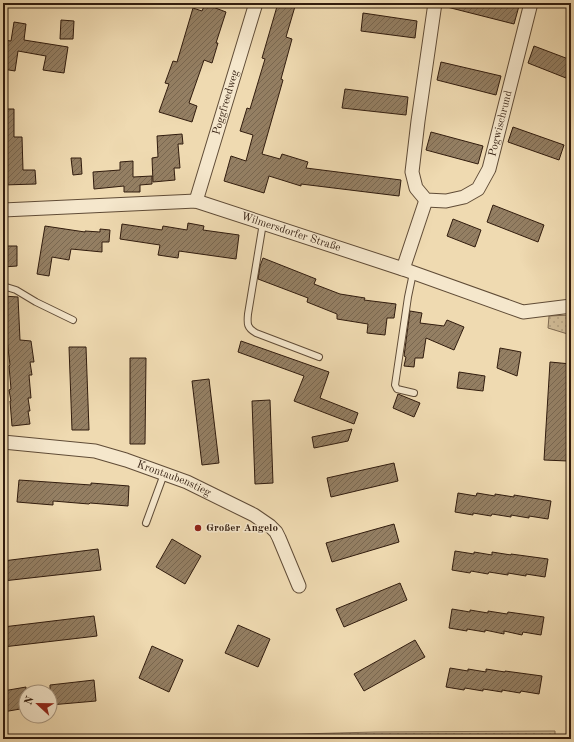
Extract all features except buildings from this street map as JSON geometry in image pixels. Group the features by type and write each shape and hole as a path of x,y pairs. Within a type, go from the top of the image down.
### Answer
{"street":[{"name":"Poggfreedweg","path":"196,201 256,3"},
{"path":"408,271 426,200 416,188 412,172 435,3"},
{"name":"Pogwischrund","path":"426,200 446,201 464,197 478,189 489,169 531,3"},
{"name":"Wilmersdorfer Straße","path":"3,210 196,201 408,271 523,312 571,306"},
{"name":"Krontaubenstieg","path":"3,442 95,451 126,460 187,482 254,515 270,526 279,538 299,586"}],"lane":[{"path":"263,223 247,324 250,329 256,333 319,357"},
{"path":"408,271 408,297 395,386 414,393"},
{"path":"3,286 16,290 36,302 73,320"},
{"path":"146,523 164,474"}],"shaded area":[{"path":"571,315 571,335 548,328 549,316"},
{"path":"555,731 555,739 109,739 375,732"}],"place":[{"name":"Großer Angelo","path":"198,528"}]}
